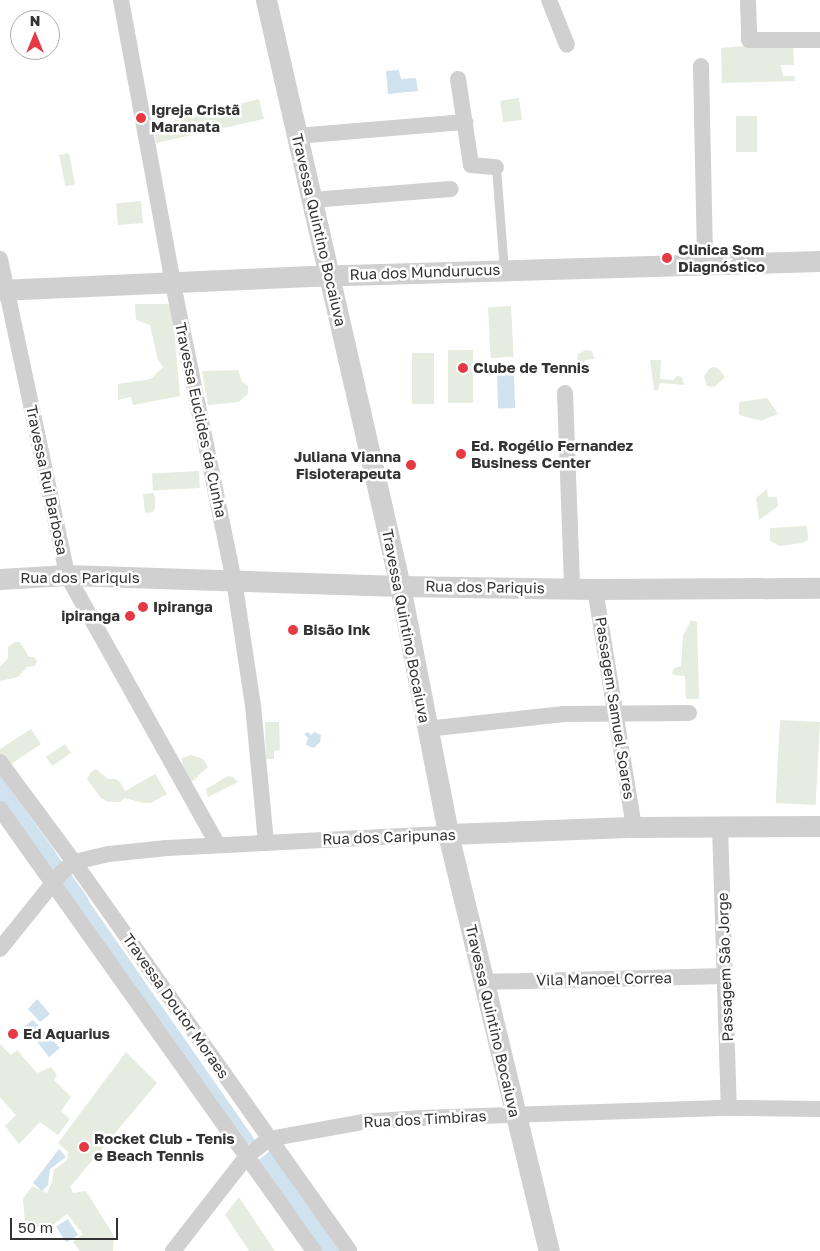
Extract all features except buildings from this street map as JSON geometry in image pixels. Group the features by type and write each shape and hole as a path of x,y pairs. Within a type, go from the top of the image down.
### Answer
{"street":[{"name":"Travessa Euclides da Cunha","path":"121,0 173,284 234,580 253,705 266,842"},
{"name":"Travessa Quintino Bocaiuva","path":"266,0 400,586 448,834 514,1114 549,1251"},
{"path":"550,0 567,45"},
{"path":"748,2 749,40 820,40"},
{"path":"701,66 705,265"},
{"path":"458,79 471,164 496,167"},
{"path":"297,136 465,122"},
{"path":"312,200 452,189"},
{"name":"Travessa Rui Barbosa","path":"0,259 3,290 67,575 218,845"},
{"name":"Rua dos Mundurucus","path":"3,290 173,284 329,275 820,260"},
{"path":"565,393 572,588"},
{"name":"Rua dos Pariquis","path":"0,579 67,575 400,586 595,589 820,588"},
{"name":"Passagem Samuel Soares","path":"595,589 617,712 634,827"},
{"path":"426,728 564,714 617,712 689,713"},
{"name":"Travessa Doutor Moraes","path":"0,762 74,862 349,1251"},
{"name":"Travessa Doutor Moraes","path":"0,809 314,1251"},
{"name":"Rua dos Caripunas","path":"74,862 109,854 266,842 634,827 820,826"},
{"name":"Passagem São Jorge","path":"720,827 729,1108"},
{"path":"0,949 53,884 74,862"},
{"name":"Vila Manoel Correa","path":"483,982 725,976"},
{"name":"Rua dos Timbiras","path":"173,1251 247,1156 269,1139 363,1122 514,1114 729,1108 820,1109"}],"lane":[{"path":"496,167 504,270"}],"shaded area":[{"path":"793,42 794,65 781,65 783,76 794,76 795,81 722,83 721,48"},
{"path":"519,98 522,120 503,122 500,101"},
{"path":"259,99 264,119 156,143 154,126"},
{"path":"736,116 757,116 757,152 736,152"},
{"path":"69,153 75,184 65,186 59,155"},
{"path":"141,201 143,223 118,225 116,203"},
{"path":"135,304 172,304 180,396 133,405 131,397 118,400 118,384 151,379 163,367 158,360 150,325 136,320"},
{"path":"511,306 514,357 491,358 488,307"},
{"path":"448,350 473,350 473,403 448,403"},
{"path":"586,350 592,351 594,359 585,360 582,368 576,369 578,354"},
{"path":"412,353 434,353 434,404 412,404"},
{"path":"650,360 661,360 660,379 673,380 677,376 682,377 684,385 660,383 658,390 654,390"},
{"path":"715,367 725,377 714,387 707,386 704,376 710,368"},
{"path":"238,370 242,382 248,386 248,394 238,402 208,405 202,371"},
{"path":"767,398 778,414 761,421 739,415 739,402"},
{"path":"199,471 200,488 153,490 152,473"},
{"path":"767,489 768,497 777,497 778,506 759,520 756,498"},
{"path":"153,493 155,508 153,512 145,513 143,494"},
{"path":"807,526 808,540 802,543 780,546 770,541 770,528"},
{"path":"691,620 697,622 699,699 686,699 685,676 673,675 672,672 674,668 681,666 683,636"},
{"path":"15,642 20,642 29,657 34,657 37,661 35,666 27,667 18,677 0,681 0,667 8,658 8,647"},
{"path":"780,720 820,722 816,805 776,803"},
{"path":"265,722 279,722 280,750 274,751 274,759 266,759"},
{"path":"31,729 41,744 8,766 0,754 0,749"},
{"path":"65,744 71,753 52,766 46,757"},
{"path":"191,755 203,759 208,767 194,780 189,782 183,774 182,758"},
{"path":"96,769 108,779 115,779 120,782 125,791 155,774 167,794 151,803 125,798 120,802 108,802 101,798 87,779 91,772"},
{"path":"228,776 233,777 238,782 208,797 206,789"},
{"path":"0,1044 11,1055 17,1050 37,1073 51,1067 57,1075 54,1080 71,1097 61,1111 70,1119 58,1135 40,1122 19,1144 5,1126 16,1115 0,1097"},
{"name":"Rocket Club - Tenis e Beach Tennis","path":"126,1052 157,1083 70,1187 73,1193 86,1191 114,1236 113,1251 80,1251 73,1242 83,1234 67,1214 54,1224 44,1223 29,1232 25,1223 23,1199 32,1186 47,1193 52,1182 54,1170 67,1160 68,1152 58,1143"},
{"path":"239,1197 275,1251 249,1251 225,1215"}],"water":[{"path":"399,70 401,79 416,78 418,91 388,94 386,71"},
{"path":"514,375 515,408 498,409 497,376"},
{"path":"308,732 311,735 314,732 321,735 320,742 314,748 306,745 308,738 304,734"},
{"path":"0,775 55,851 41,863 0,803"},
{"path":"74,880 255,1140 245,1146 62,890"},
{"path":"37,999 50,1014 40,1022 28,1009"},
{"path":"33,1020 60,1048 49,1057 25,1026"},
{"path":"59,1149 66,1157 50,1169 48,1185 42,1191 33,1183"},
{"path":"271,1150 341,1251 321,1251 256,1162"},
{"path":"68,1219 78,1235 66,1243 56,1226"}],"waterway":[{"path":"37,840 81,901"}],"place":[{"name":"Igreja Cristã Maranata","path":"141,118"},
{"name":"Clinica Som Diagnóstico","path":"667,258"},
{"name":"Clube de Tennis","path":"463,368"},
{"name":"Ed. Rogélio Fernandez Business Center","path":"461,454"},
{"name":"Juliana Vianna Fisioterapeuta","path":"411,465"},
{"name":"Ipiranga","path":"143,607"},
{"name":"ipiranga","path":"130,616"},
{"name":"Bisão Ink","path":"293,630"},
{"name":"Ed Aquarius","path":"13,1034"},
{"name":"Rocket Club - Tenis e Beach Tennis","path":"84,1147"}]}
